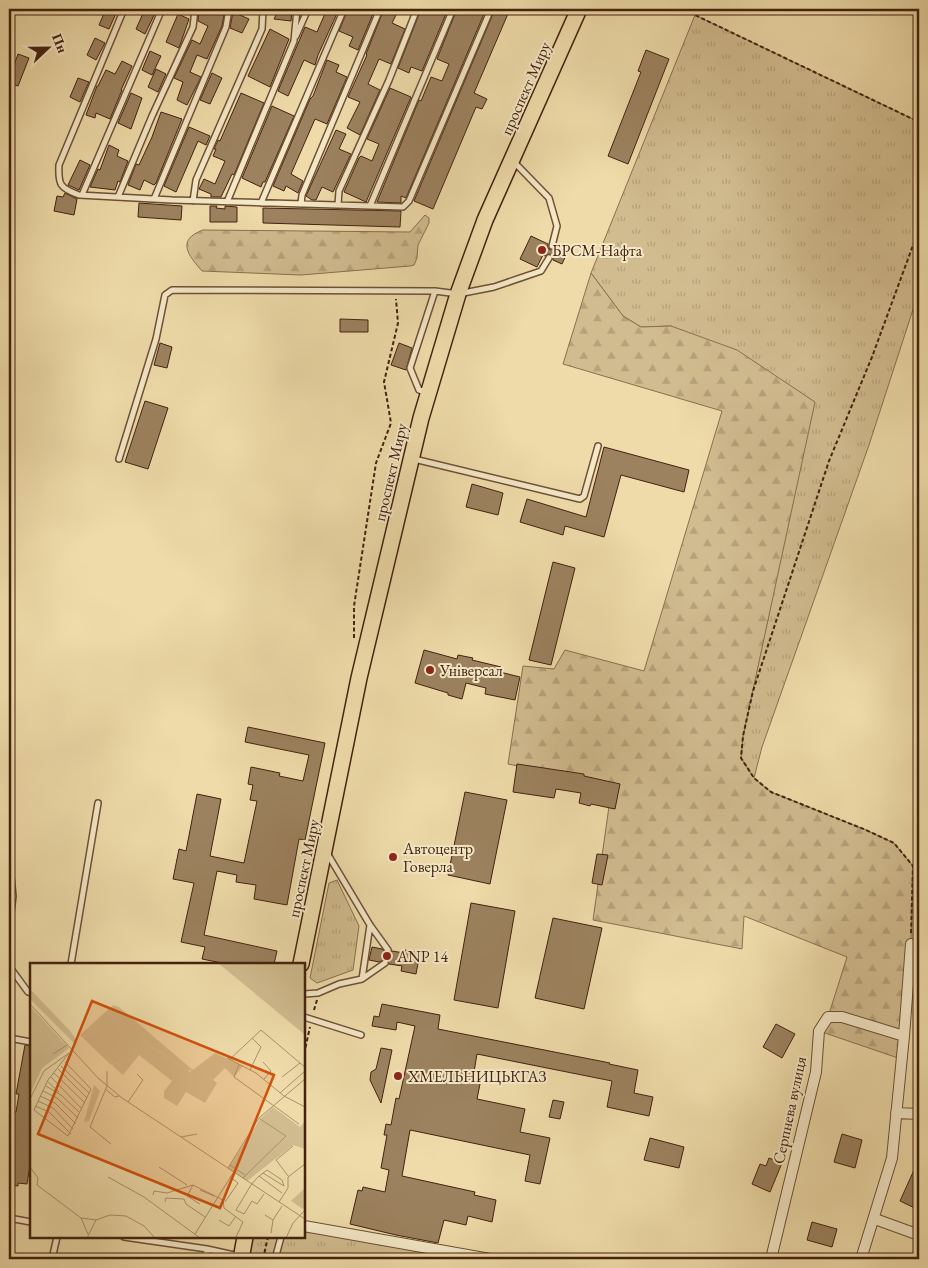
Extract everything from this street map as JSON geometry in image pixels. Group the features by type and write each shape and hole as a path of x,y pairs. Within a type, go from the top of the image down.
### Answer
{"main road":[{"name":"проспект Миру","path":"301,963 359,678 428,393 458,294 484,220 579,9"},
{"path":"241,1259 245,1238"}],"street":[{"path":"861,1259 892,1158 904,1036 910,944"},
{"path":"909,965 919,970"},
{"name":"Серпнева вулиця","path":"771,1259 816,1072 819,1031 828,1017 842,1017 904,1036"},
{"path":"896,1113 919,1114"},
{"path":"874,1219 919,1235"},
{"path":"305,1226 490,1259"},
{"path":"508,1259 515,1259"}],"lane":[{"path":"124,9 59,165 58,178 61,186 66,190 82,195 154,199 403,208 409,201 491,9"},
{"path":"82,195 162,9"},
{"path":"118,197 152,116 193,27 194,9"},
{"path":"154,199 226,27 229,9"},
{"path":"193,201 196,180 262,29 264,9"},
{"path":"294,41 297,9"},
{"path":"227,202 308,9"},
{"path":"261,203 344,9"},
{"path":"301,204 302,195 380,9"},
{"path":"338,205 339,191 389,80 417,9"},
{"path":"370,206 453,9"},
{"path":"512,160 549,198 557,226 552,246"},
{"path":"119,459 156,339 165,295 172,290 435,292 458,294 494,286 541,271 548,258"},
{"path":"428,393 419,390 410,368 435,292"},
{"path":"411,459 580,500 584,496 598,446"},
{"path":"71,963 98,803"},
{"path":"325,848 370,925 388,950"},
{"path":"9,858 13,896 9,929"},
{"path":"362,979 370,925"},
{"path":"305,994 318,993 339,984 362,979 386,963"},
{"path":"9,966 30,993"},
{"path":"305,1016 361,1035"},
{"path":"9,1038 30,1042"},
{"path":"9,1218 30,1222"},
{"path":"52,1259 57,1238"},
{"path":"131,1238 207,1249 234,1255 241,1259"},
{"path":"275,1259 280,1238"},
{"path":"205,1259 207,1249"}],"path":[{"path":"677,9 695,15 919,122"},
{"path":"910,944 913,866 894,843 771,792 754,778 741,758 743,736 754,691 829,460 872,357 919,229"},
{"path":"354,642 354,606 376,463 391,423 384,382 398,323 396,292"},
{"path":"263,1259 268,1238"}],"green space":[{"path":"695,15 919,122 919,291 869,445 762,747 754,778 741,758 743,736 814,402 671,326 641,327 623,316 591,273"},
{"path":"425,215 429,218 429,223 418,245 417,258 414,265 410,266 301,275 202,271 192,259 187,248 189,238 203,230 410,232"},
{"path":"591,273 623,316 641,327 671,326 737,350 815,402 743,736 741,758 754,778 771,792 894,843 913,866 911,944 901,1059 819,1031 828,1017 847,957 744,916 742,949 593,920 612,785 508,764 523,666 554,669 565,650 644,671 722,411 563,364"},
{"path":"337,880 359,926 353,970 317,983 310,978 329,883"},
{"path":"305,1231 463,1259 246,1259 251,1238 305,1238"}],"building":[{"path":"106,9 118,9 109,29 99,25"},
{"path":"145,9 157,9 145,34 136,29"},
{"path":"199,9 225,9 222,26 207,59 197,55 190,72 201,77 187,105 177,100 183,82 174,78 192,40 200,44 208,26 198,21"},
{"path":"279,9 292,9 291,21 274,19"},
{"path":"327,9 339,9 315,65 304,60 288,96 278,91 305,27 317,32"},
{"path":"348,9 375,9 358,50 349,46 353,37 339,31"},
{"path":"384,9 399,9 392,23 405,29 391,64 379,59 368,84 380,90 360,135 347,128 360,102 348,97 367,55"},
{"path":"421,9 448,9 422,71 411,67 409,73 398,68"},
{"path":"457,9 486,9 406,198 401,196 401,203 377,202 419,100 421,101 431,77 442,81 449,64 437,59"},
{"path":"495,9 510,9 474,93 487,99 482,109 476,107 433,209 414,201"},
{"path":"233,12 249,19 242,33 230,28"},
{"path":"178,14 189,19 179,48 166,42"},
{"path":"270,29 289,39 270,87 248,76"},
{"path":"95,38 105,43 96,60 87,55"},
{"path":"646,50 669,59 628,164 608,156 641,72 638,71"},
{"path":"150,51 161,56 152,75 142,70"},
{"path":"18,54 29,58 18,86 9,83 9,79"},
{"path":"327,60 339,65 336,72 347,77 327,124 315,119 291,174 303,181 298,193 286,186 284,191 273,186"},
{"path":"122,61 132,66 110,119 96,113 95,118 86,115 97,86 106,70 115,74"},
{"path":"156,69 166,74 158,92 148,87"},
{"path":"212,73 222,78 210,104 200,100"},
{"path":"78,78 89,82 80,102 70,97"},
{"path":"390,88 411,97 366,202 344,192 359,158 361,156 372,161 379,144 367,139"},
{"path":"131,93 142,98 131,129 118,123"},
{"path":"241,93 264,103 234,175 232,174 221,197 211,197 211,194 199,189 204,179 215,184 225,161 213,156 216,149 214,149 218,140 220,141"},
{"path":"272,106 294,116 265,182 263,182 261,187 242,178"},
{"path":"161,112 182,119 156,183 154,185 144,180 140,190 128,185 136,164 139,165 152,137"},
{"path":"189,127 210,136 206,145 198,141 176,192 164,186"},
{"path":"336,130 346,134 339,149 351,154 333,192 322,187 316,200 312,200 306,196"},
{"path":"109,145 119,150 117,156 128,161 120,182 118,181 115,190 90,187 98,169 100,170"},
{"path":"80,160 90,165 79,190 68,185"},
{"path":"65,193 77,199 74,215 54,211 57,196 63,197"},
{"path":"139,203 182,206 181,220 138,217"},
{"path":"210,206 225,209 225,206 237,207 237,222 210,222"},
{"path":"263,208 401,211 400,227 263,223"},
{"name":"БРСМ-Нафта","path":"531,236 548,244 550,250 556,248 567,253 562,264 553,260 553,256 550,254 543,255 537,267 520,259"},
{"path":"340,319 368,320 368,332 340,332"},
{"path":"160,343 172,347 167,368 154,365"},
{"path":"399,343 412,348 406,370 391,365"},
{"path":"145,401 168,408 148,469 125,462"},
{"path":"604,447 689,470 684,492 621,475 604,537 565,526 563,535 520,522 527,499 586,517"},
{"path":"472,484 503,493 498,515 466,507"},
{"path":"553,562 575,568 551,665 529,660"},
{"path":"424,650 457,659 458,655 473,658 472,660 501,667 500,672 520,677 515,700 485,694 486,688 466,683 462,699 415,683"},
{"path":"248,727 325,743 305,840 299,839 287,905 254,899 256,885 236,882 237,875 217,871 204,935 277,951 274,963 222,963 202,959 205,947 181,942 194,883 173,879 179,849 186,851 197,794 221,799 210,856 244,863 257,801 250,800 253,785 248,784 251,767 280,773 279,776 303,781 309,755 245,742"},
{"path":"517,764 584,774 584,776 620,784 615,809 579,803 581,793 556,789 554,798 513,792"},
{"path":"465,792 507,800 490,884 448,875"},
{"path":"597,854 608,855 602,885 592,883"},
{"path":"471,903 515,911 498,1008 454,1000"},
{"path":"553,918 602,928 584,1009 535,998"},
{"path":"372,947 382,949 388,954 392,951 404,953 405,950 420,953 416,974 401,971 402,966 389,964 386,959 379,962 369,960"},
{"path":"382,1004 440,1015 438,1029 638,1070 634,1093 653,1097 649,1116 607,1107 612,1081 477,1054 473,1078 481,1079 477,1099 525,1109 520,1132 550,1138 540,1184 525,1181 530,1155 410,1130 402,1176 475,1192 474,1195 496,1200 492,1222 468,1216 466,1225 444,1220 438,1243 350,1224 358,1190 362,1191 363,1187 385,1192 389,1170 381,1168 387,1135 384,1135 386,1124 391,1125 396,1098 399,1099 415,1026 397,1022 396,1030 372,1026 374,1016 379,1017"},
{"path":"776,1024 795,1034 782,1058 763,1047"},
{"path":"25,1045 30,1046 30,1165 27,1184 18,1183 18,1186 9,1185 9,1155 12,1138 9,1138 9,1128 11,1111 16,1112 19,1094 16,1094"},
{"path":"381,1048 392,1050 381,1103 370,1080 371,1072 376,1069"},
{"path":"553,1100 564,1102 560,1119 549,1117"},
{"path":"842,1134 862,1140 855,1168 834,1162"},
{"path":"650,1138 684,1147 679,1168 644,1160"},
{"path":"769,1158 782,1163 770,1192 752,1184 760,1164 766,1166"},
{"path":"919,1159 919,1210 900,1201"},
{"path":"812,1222 837,1229 832,1247 807,1240"}],"place":[{"name":"БРСМ-Нафта","path":"542,250"},
{"name":"Універсал","path":"430,670"},
{"name":"Автоцентр Говерла","path":"393,857"},
{"name":"ANP 14","path":"387,956"},
{"name":"ХМЕЛЬНИЦЬКГАЗ","path":"398,1076"}]}
